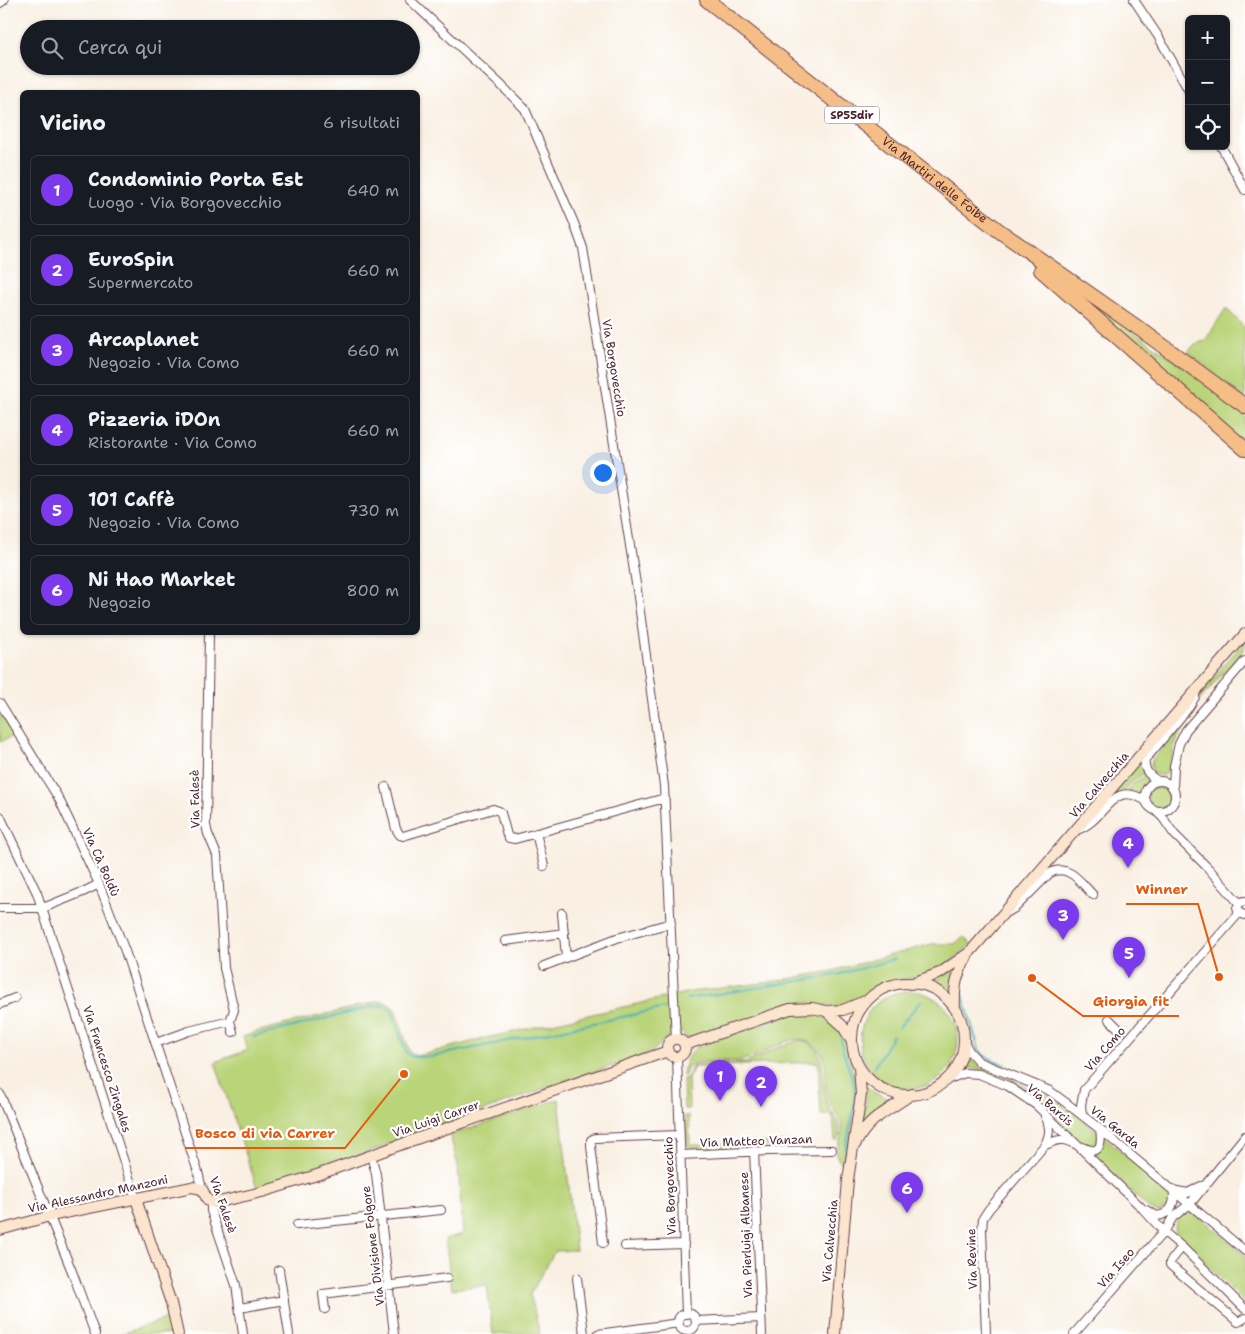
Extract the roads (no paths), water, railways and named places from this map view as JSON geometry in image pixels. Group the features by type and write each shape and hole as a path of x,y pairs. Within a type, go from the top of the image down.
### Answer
{"highway":[{"name":"Via Martiri delle Foibe","path":"707,0 998,230 1144,332 1245,406"},
{"name":"Via Martiri delle Foibe","path":"998,230 1245,449"}],"main road":[{"name":"Via Calvecchia","path":"910,984 940,973 970,952 1245,634"},
{"name":"Via Calvecchia","path":"955,1010 954,986 957,976 970,952"},
{"path":"680,1042 684,1054 672,1054 669,1044 790,1009 843,1010 870,998 888,987 910,984 934,990 945,998 955,1010 961,1025 963,1039 959,1061 946,1080 930,1090 912,1094 896,1094 881,1088 867,1077 858,1065 854,1054 852,1030 862,1008 870,998"},
{"path":"826,1011 842,1026 852,1043"},
{"name":"Via Luigi Carrer","path":"211,1202 220,1203 279,1187 672,1054"},
{"name":"Via Calvecchia","path":"835,1334 846,1199 861,1095 858,1065"},
{"name":"Via Calvecchia","path":"852,1151 861,1134 876,1117 912,1094"},
{"name":"Via Alessandro Manzoni","path":"0,1230 50,1216 192,1187 202,1188"},
{"name":"Via Falesè","path":"202,1188 211,1202"},
{"name":"Via Francesco Zingales","path":"136,1199 171,1303 178,1334"}],"street":[{"path":"0,3 4,0"},
{"name":"Via Borgovecchio","path":"410,0 525,109 579,238 588,276 652,694 664,798 680,1042"},
{"path":"1134,0 1158,36 1185,84"},
{"path":"1223,150 1245,190"},
{"name":"Via Falesè","path":"209,635 206,825 217,855 224,968 234,1010 230,1021 234,1032"},
{"path":"1170,828 1169,817 1175,798 1173,788 1174,766 1178,744 1186,730 1245,661"},
{"path":"1173,788 1167,783 1151,776 1146,769 1145,760 1189,707 1203,681"},
{"name":"Via Cà Boldù","path":"0,703 59,799 99,884 122,942 156,1043"},
{"path":"1146,802 1147,788 1154,782 1160,781 1174,766"},
{"path":"386,787 396,830 403,836 493,809 501,813 509,838 515,839 664,798"},
{"name":"Via Como","path":"1077,830 1083,828 1118,796 1131,794 1146,802 1164,818 1170,828 1242,902 1237,907 1242,914 1084,1090 1081,1105 1082,1115"},
{"path":"1155,810 1165,810 1172,806"},
{"name":"Via Francesco Zingales","path":"0,816 30,875 42,908 136,1199"},
{"path":"536,833 544,866"},
{"path":"1005,913 1015,908 1050,873 1056,870 1062,869 1071,873 1093,895"},
{"path":"0,908 42,908 99,884"},
{"path":"562,913 566,956"},
{"path":"544,966 617,938 671,923"},
{"path":"505,941 564,933"},
{"path":"0,1004 15,998"},
{"name":"Via Como","path":"1109,1019 1121,1031"},
{"path":"156,1043 189,1031 230,1021"},
{"name":"Via Garda","path":"963,1039 969,1051 979,1062 1050,1091 1082,1115 1245,1251"},
{"name":"Via Falesè","path":"156,1043 202,1188"},
{"name":"Via Borgovecchio","path":"672,1054 679,1136 686,1314"},
{"name":"Via Barcis","path":"946,1080 965,1073 979,1074 1001,1082 1036,1105 1142,1208 1163,1232 1245,1309"},
{"path":"0,1094 50,1216 95,1334"},
{"path":"1036,1105 1049,1123 1049,1134 1044,1146"},
{"path":"1044,1146 1059,1140 1066,1140 1080,1147 1092,1150 1097,1148 1102,1140 1100,1129"},
{"path":"603,1243 590,1146 591,1140 595,1138 679,1136"},
{"name":"Via Iseo","path":"1074,1334 1163,1232 1175,1215 1190,1204 1245,1136"},
{"name":"Via Revine","path":"986,1334 982,1230 984,1218 992,1204 1044,1146"},
{"name":"Via Matteo Vanzan","path":"680,1155 754,1151 832,1150"},
{"name":"Via Pierluigi Albanese","path":"754,1151 762,1334"},
{"name":"Via Divisione Folgore","path":"371,1155 376,1174 394,1334"},
{"name":"Via Iseo","path":"1173,1190 1184,1194 1191,1192 1213,1175"},
{"path":"1142,1208 1158,1216 1166,1213 1172,1206 1173,1190"},
{"name":"Via Falesè","path":"211,1202 211,1211 236,1285 243,1334"},
{"path":"297,1225 441,1210"},
{"path":"1199,1211 1186,1210 1175,1215 1170,1230 1179,1245 1170,1265 1238,1322 1245,1318"},
{"path":"626,1246 684,1244"},
{"path":"279,1270 289,1334"},
{"path":"325,1309 323,1294 447,1278"},
{"path":"577,1278 584,1334"},
{"path":"240,1308 284,1300"},
{"path":"686,1314 694,1316 696,1321 693,1328 688,1332 679,1323 680,1318 686,1314"},
{"path":"696,1321 761,1318"},
{"path":"598,1334 679,1323"}],"waterway":[{"path":"687,999 836,975 895,959"},
{"path":"961,989 979,1050 984,1056 1005,1065"},
{"path":"898,1028 921,1001"},
{"path":"253,1037 375,1006 382,1006 392,1011 406,1053 413,1057 430,1057 665,1008"},
{"path":"875,1066 893,1035"},
{"path":"841,1038 843,1052 855,1091 854,1109 844,1161"}],"place":[{"name":"Pizzeria iDOn","path":"1128,868"},
{"name":"Arcaplanet","path":"1063,940"},
{"name":"Winner","path":"1219,977"},
{"name":"Giorgia fit","path":"1032,978"},
{"name":"101 Caffè","path":"1129,978"},
{"name":"Bosco di via Carrer","path":"404,1074"},
{"name":"Condominio Porta Est","path":"720,1101"},
{"name":"EuroSpin","path":"761,1107"},
{"name":"Ni Hao Market","path":"907,1213"}]}
